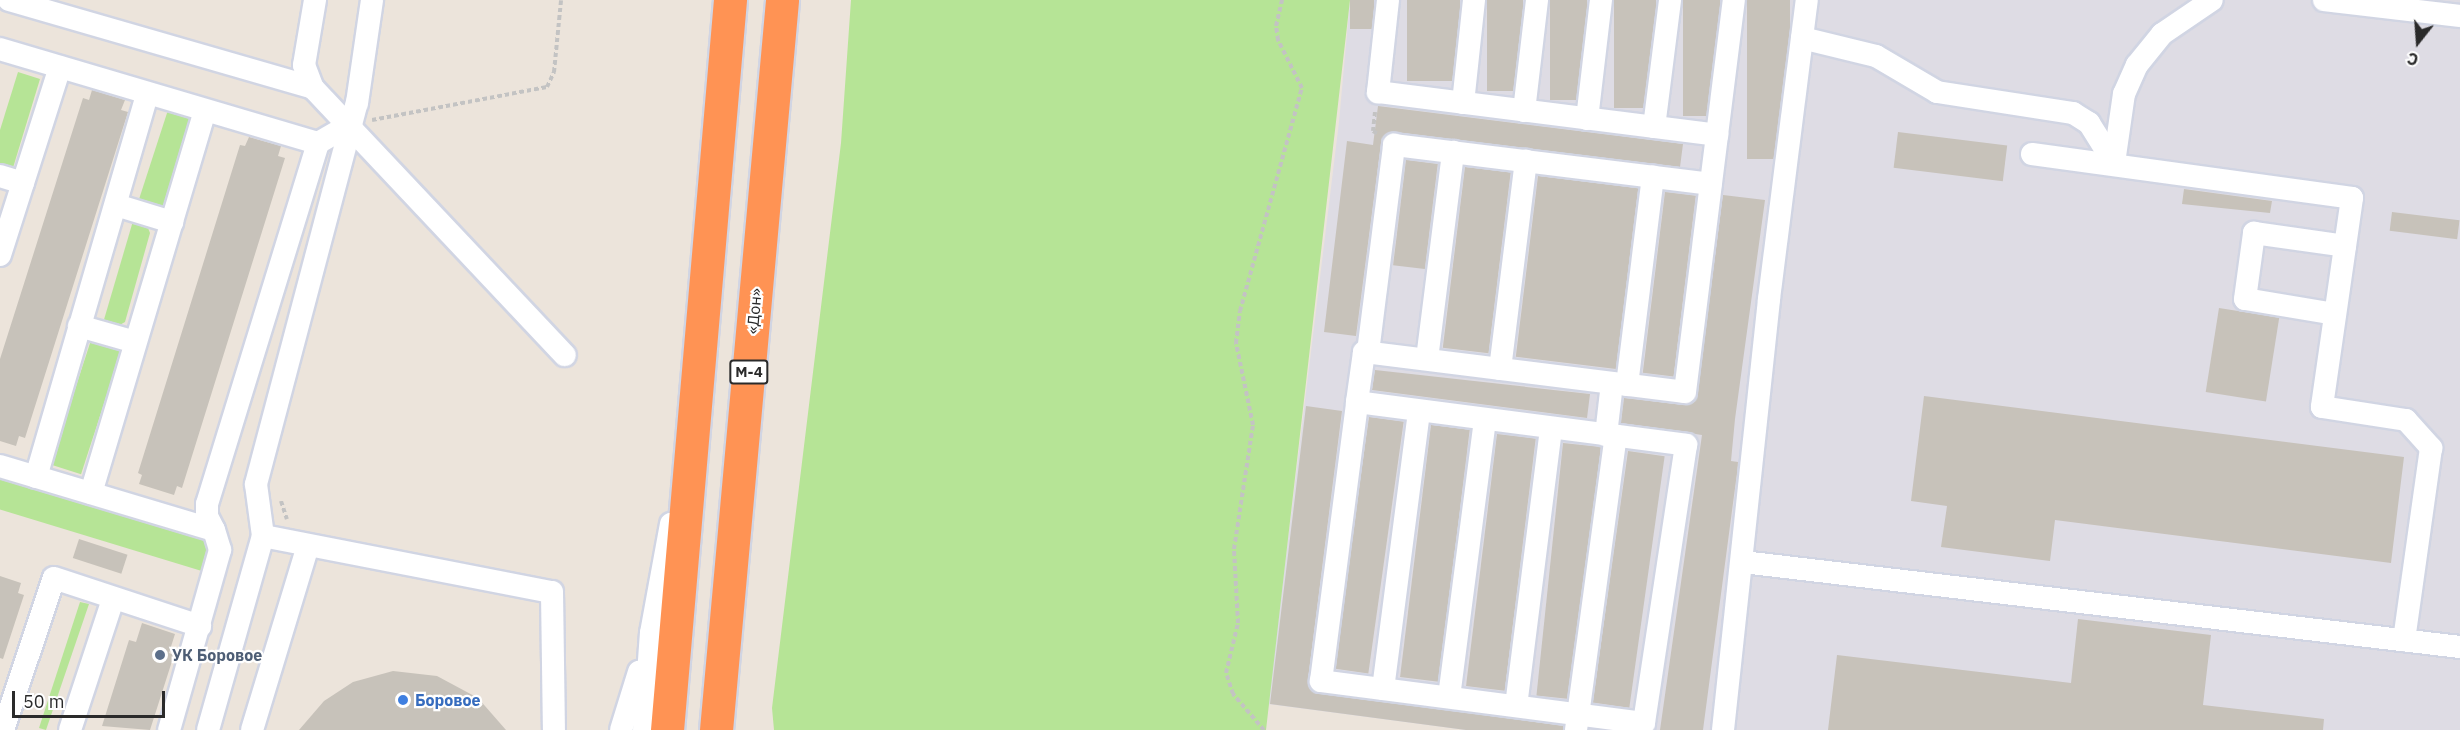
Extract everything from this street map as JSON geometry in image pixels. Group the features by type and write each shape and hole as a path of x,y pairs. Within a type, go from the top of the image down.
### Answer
{"highway":[{"path":"667,730 730,0"},
{"name":"«Дон»","path":"716,730 782,0"}],"street":[{"path":"9,0 313,88"},
{"path":"315,0 304,65 313,88 351,124 565,355"},
{"path":"208,730 263,536 256,484 351,124 372,0"},
{"path":"1388,0 1377,92 1717,135"},
{"path":"1463,103 1474,0"},
{"path":"1524,111 1537,0"},
{"path":"1587,119 1601,0"},
{"path":"1654,127 1670,0"},
{"path":"1357,402 1686,445 1644,723 1577,722 1516,706 1321,681 1357,402 1364,352 1685,392 1734,0"},
{"path":"1723,730 1743,562 1769,299 1807,0"},
{"path":"2114,163 2124,94 2137,65 2162,34 2212,0"},
{"path":"2324,0 2460,16"},
{"path":"1802,38 1876,56 1937,92 2073,113 2089,123 2114,163"},
{"path":"0,50 318,143"},
{"path":"0,255 60,67"},
{"path":"36,477 147,94"},
{"path":"91,493 205,111"},
{"path":"169,730 220,550 207,516 207,504 318,143 351,124"},
{"path":"1368,352 1394,145 1711,184"},
{"path":"1427,359 1453,152"},
{"path":"2032,154 2114,163 2352,198 2322,406 2406,420 2431,448 2404,640"},
{"path":"1500,369 1526,161"},
{"path":"0,176 23,183"},
{"path":"1577,722 1611,435 1653,177"},
{"path":"116,205 171,222"},
{"path":"2335,314 2245,299 2254,233 2345,246"},
{"path":"79,326 135,342"},
{"path":"1383,689 1419,411"},
{"path":"1449,697 1485,419"},
{"path":"1516,706 1551,428"},
{"path":"644,730 651,633 672,520 690,453"},
{"path":"0,466 213,530"},
{"path":"263,536 552,592 554,730"},
{"path":"252,730 308,546"},
{"path":"1743,562 2460,647"},
{"path":"3,730 54,578 112,599 200,626"},
{"path":"70,730 112,599"},
{"path":"621,730 651,633"}],"path":[{"path":"351,124 547,87 554,72 561,0"},
{"path":"1264,730 1233,694 1226,673 1238,623 1234,549 1252,425 1236,343 1240,311 1302,88 1278,40 1276,26 1282,0"},
{"path":"1377,92 1373,131 1394,145"}],"shaded area":[{"path":"1350,0 2460,0 2460,730 1466,730 1268,704 1339,122"}],"green space":[{"path":"851,0 1350,0 1266,730 774,730 772,708 841,143"},
{"path":"18,72 40,79 12,171 0,167 0,130"},
{"path":"168,110 193,118 162,211 138,203"},
{"path":"133,221 148,228 150,233 125,322 116,327 103,323"},
{"path":"92,337 122,347 81,474 51,464"},
{"path":"0,477 213,542 204,572 0,509"},
{"path":"80,602 89,604 46,730 39,728"}],"building":[{"path":"1350,0 1374,0 1374,29 1350,29"},
{"path":"1407,0 1460,0 1460,81 1407,81"},
{"path":"1487,0 1523,0 1523,91 1487,91"},
{"path":"1550,0 1587,0 1587,100 1550,100"},
{"path":"1614,0 1656,0 1656,108 1614,108"},
{"path":"1683,0 1720,0 1720,116 1683,116"},
{"path":"1747,0 1790,0 1790,159 1747,159"},
{"path":"92,90 125,100 121,110 128,112 25,438 19,436 16,446 0,441 0,359 83,98 89,100"},
{"path":"1378,106 1683,144 1680,167 1388,133 1381,143 1356,336 1324,332 1347,141 1373,145"},
{"path":"1898,132 2007,145 2003,181 1894,168"},
{"path":"249,137 281,146 278,156 285,158 182,488 177,486 174,495 139,484 142,475 138,473 240,145 245,146"},
{"path":"1406,160 1438,164 1425,269 1393,265"},
{"path":"1465,167 1511,173 1488,353 1443,348"},
{"path":"1538,176 1638,188 1616,369 1516,357"},
{"path":"2184,189 2272,201 2270,213 2182,204"},
{"path":"1665,192 1696,196 1674,376 1643,373"},
{"path":"1723,195 1765,200 1735,419 1731,461 1738,462 1737,473 1703,730 1660,730 1702,435 1621,423 1624,398 1683,405 1696,400"},
{"path":"2392,212 2459,220 2457,239 2390,231"},
{"path":"2219,308 2279,318 2266,401 2206,392"},
{"path":"1375,370 1590,394 1587,418 1372,390"},
{"path":"1924,396 2404,457 2391,563 2055,520 2050,561 1941,547 1947,506 1911,501"},
{"path":"1306,406 1342,411 1308,679 1312,691 1563,726 1563,730 1466,730 1270,704"},
{"path":"1369,417 1404,422 1368,673 1334,669"},
{"path":"1431,425 1470,430 1439,682 1400,677"},
{"path":"1497,434 1536,439 1505,691 1466,686"},
{"path":"1563,443 1601,447 1574,700 1536,696"},
{"path":"1628,451 1665,456 1629,708 1593,703"},
{"path":"79,539 128,555 121,574 73,558"},
{"path":"0,576 21,583 18,593 24,595 3,659 0,658"},
{"path":"2078,619 2211,635 2203,705 2324,719 2323,730 1828,730 1837,655 2071,683"},
{"path":"142,623 175,634 169,653 174,655 150,730 102,726 129,640 136,642"},
{"name":"Боровое","path":"393,671 437,676 478,698 506,730 299,730 324,701 353,682"}],"place":[{"name":"УК Боровое","path":"160,655"},
{"name":"Боровое","path":"403,700"}]}
